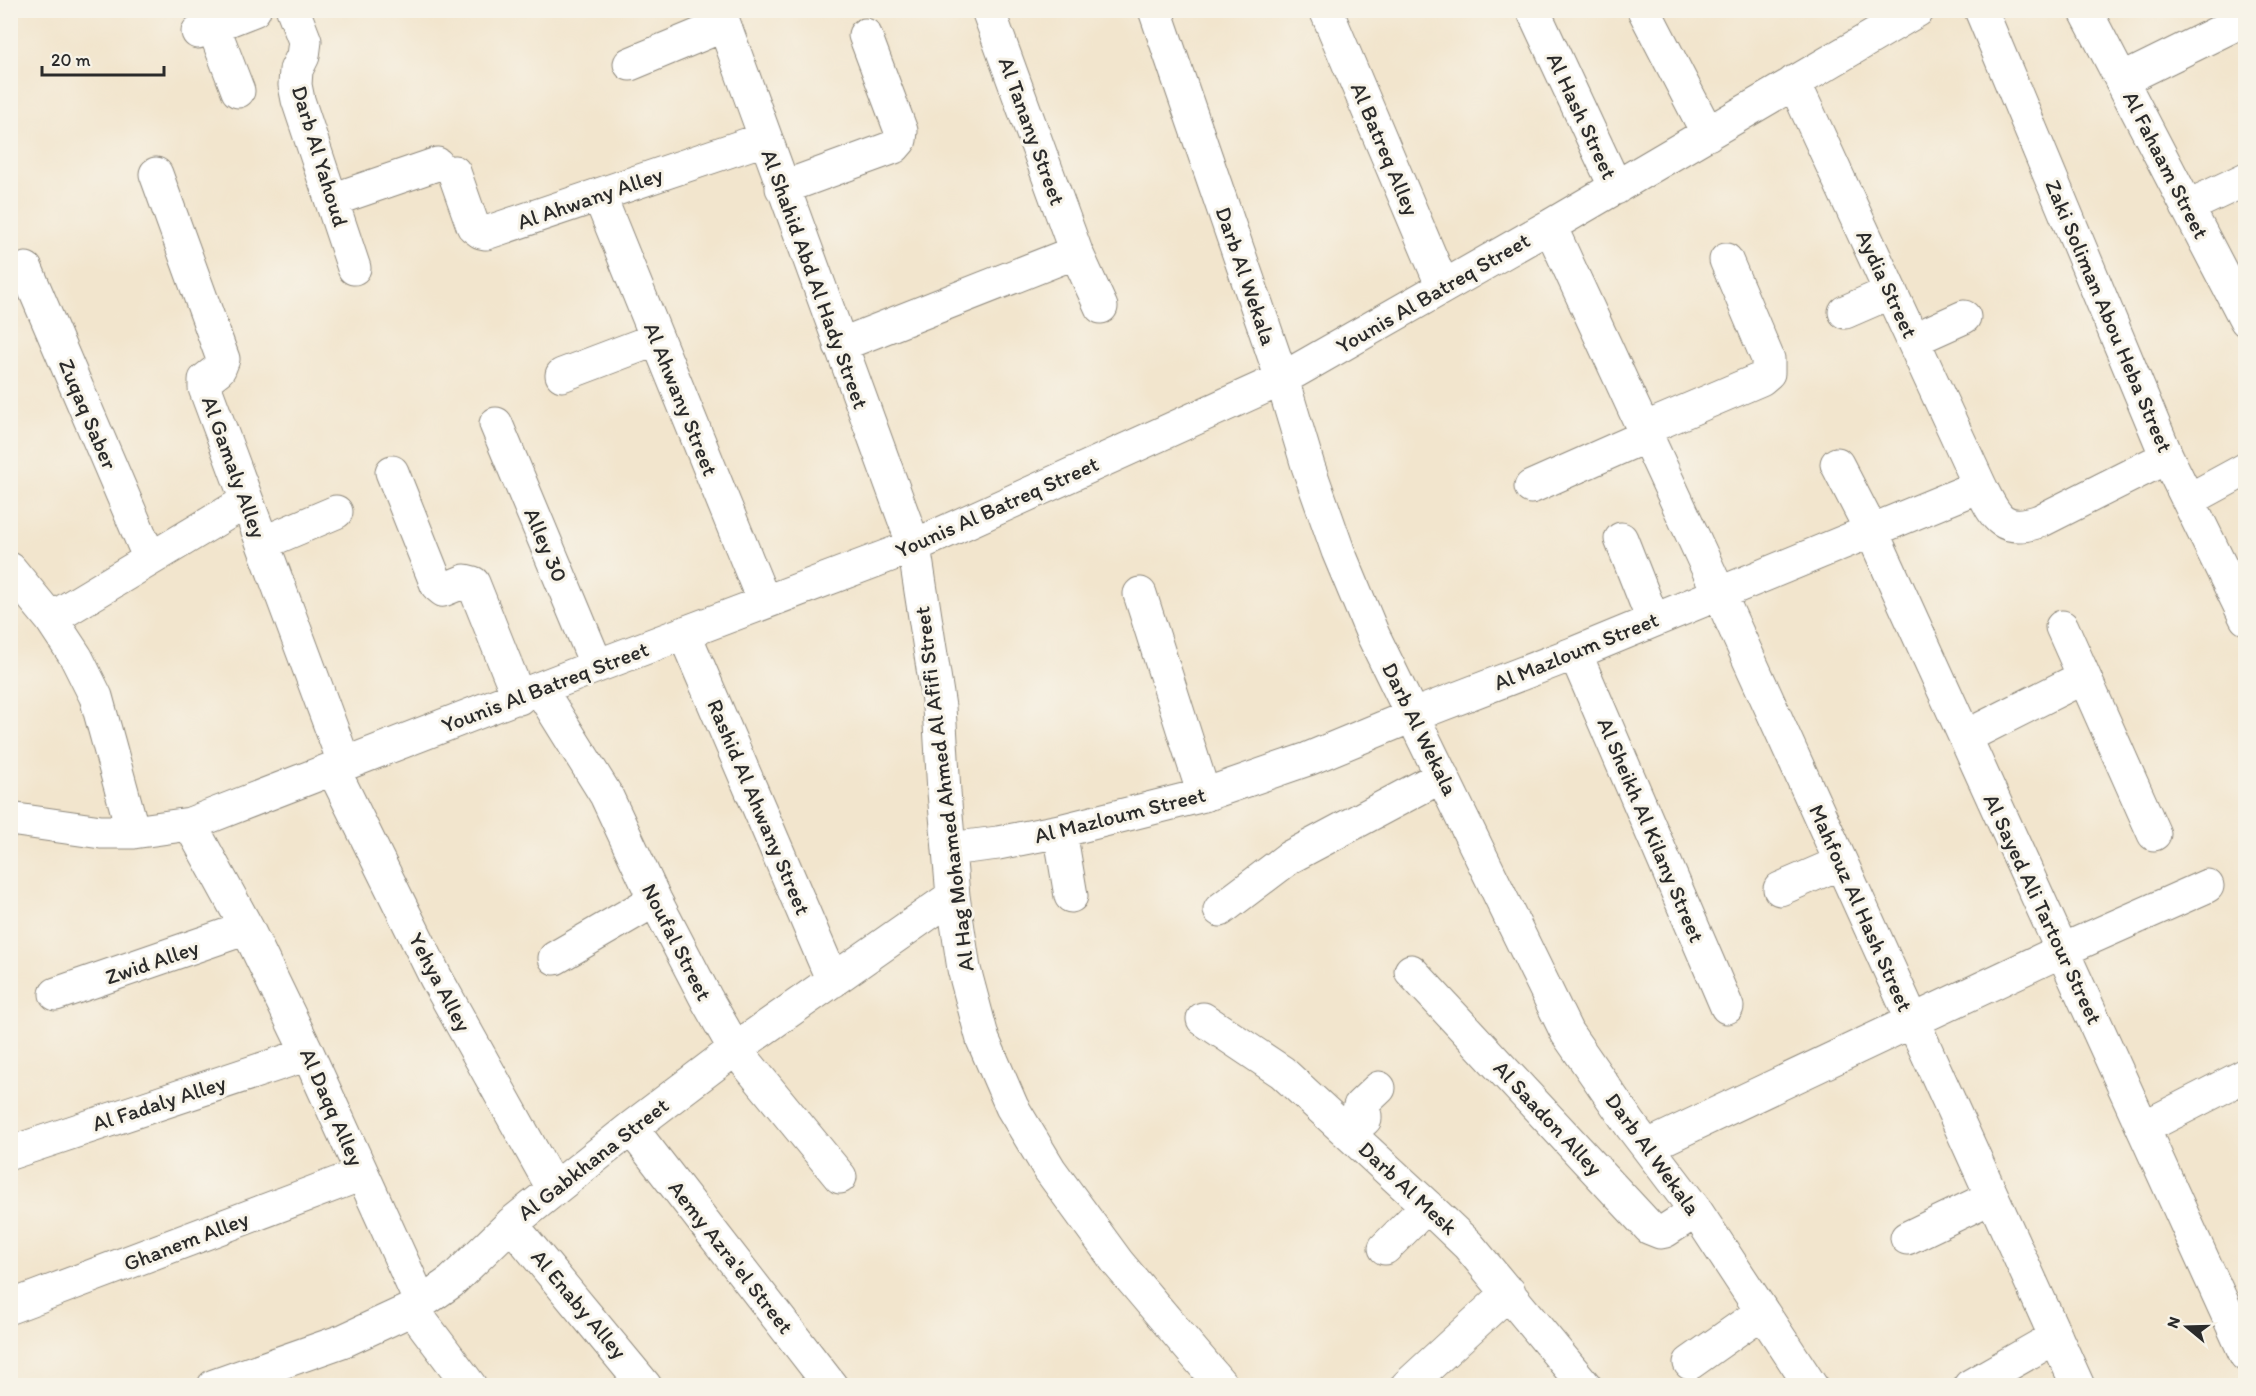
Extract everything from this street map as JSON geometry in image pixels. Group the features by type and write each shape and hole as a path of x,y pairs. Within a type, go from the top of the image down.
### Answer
{"street":[{"path":"238,91 205,29 254,10"},
{"name":"Darb Al Yahoud","path":"293,10 303,33 305,48 296,70 295,85 354,268"},
{"name":"Al Tanany Street","path":"988,10 1076,252 1101,307"},
{"name":"Darb Al Wekala","path":"1155,10 1282,379 1308,466 1338,551 1373,634 1567,1033 1632,1127 1696,1211 1811,1386"},
{"name":"Al Batreq Alley","path":"1326,10 1443,287"},
{"name":"Al Hash Street","path":"1533,10 1616,188"},
{"path":"1644,10 1708,134"},
{"name":"Younis Al Batreq Street","path":"10,819 101,832 133,832 190,824 914,546 1282,379 1616,188 1918,10"},
{"name":"Zaki Soliman Abou Heba Street","path":"1981,10 2168,457 2246,618"},
{"name":"Al Fahaam Street","path":"2085,10 2246,320"},
{"path":"630,64 721,18"},
{"name":"Al Shahid Abd Al Hady Street","path":"721,18 914,546"},
{"path":"2122,80 2246,19"},
{"path":"782,188 894,147 900,140 901,131 865,35"},
{"name":"Aydia Street","path":"1794,82 1980,486"},
{"name":"Al Ahwany Alley","path":"332,200 445,168 473,226 481,232 492,232 764,139"},
{"name":"Al Gamaly Alley","path":"156,174 222,355 222,366 207,377 204,386 263,543 339,767"},
{"path":"2187,207 2246,179"},
{"name":"Al Ahwany Street","path":"599,195 764,602"},
{"name":"Mahfouz Al Hash Street","path":"1550,226 2078,1386"},
{"path":"840,345 1076,252"},
{"path":"1531,488 1761,379 1768,373 1768,359 1726,260"},
{"name":"Zuqaq Saber","path":"26,269 150,559"},
{"path":"1845,312 1891,292"},
{"path":"1913,340 1964,317"},
{"path":"562,375 657,339"},
{"name":"Alley 30","path":"496,424 597,666"},
{"path":"1980,486 1995,515 2006,522 2029,525 2168,457"},
{"name":"Al Sayed Ali Tartour Street","path":"1837,464 1871,530 2246,1355"},
{"path":"2189,500 2246,469"},
{"name":"Noufal Street","path":"392,472 437,585 443,590 465,581 473,583 530,693 606,795 655,900 735,1049 840,1177"},
{"name":"Al Mazloum Street","path":"949,849 998,843 1060,831 1204,795 1308,759 1980,486"},
{"path":"51,619 247,501"},
{"path":"263,543 336,513"},
{"path":"1621,539 1653,620"},
{"name":"Al Hag Mohamed Ahmed Al Afifi Street","path":"914,546 939,707 949,849 964,969 983,1040 1012,1107 1050,1170 1118,1263 1222,1386"},
{"path":"10,569 51,619 76,657 96,697 133,832"},
{"path":"1140,594 1204,795"},
{"path":"2062,627 2154,834"},
{"name":"Rashid Al Ahwany Street","path":"684,633 833,981"},
{"name":"Al Sheikh Al Kilany Street","path":"1575,652 1727,1007"},
{"path":"1965,737 2084,677"},
{"name":"Yehya Alley","path":"339,767 436,978 554,1190"},
{"path":"1220,910 1290,857 1442,776"},
{"name":"Al Daqq Alley","path":"190,824 247,928 308,1054 416,1292 416,1304 412,1309"},
{"path":"1060,831 1071,896"},
{"path":"1780,889 1840,864"},
{"path":"1648,1146 2063,950 2207,886"},
{"name":"Al Gabkhana Street","path":"219,1385 345,1340 412,1309 451,1282 511,1224 631,1128 735,1049 954,896"},
{"path":"555,958 655,900"},
{"name":"Zwid Alley","path":"56,994 247,928"},
{"name":"Al Saadon Alley","path":"1411,971 1650,1227 1660,1232 1665,1231 1696,1211"},
{"name":"Darb Al Mesk","path":"1203,1019 1282,1072 1468,1245 1585,1386"},
{"name":"Al Fadaly Alley","path":"10,1153 308,1054"},
{"path":"2142,1128 2246,1075"},
{"path":"1349,1132 1365,1119 1359,1110 1360,1106 1379,1088"},
{"name":"Aemy Azra'el Street","path":"631,1128 831,1386"},
{"name":"Ghanem Alley","path":"10,1307 362,1174"},
{"path":"1907,1238 1992,1197"},
{"path":"1384,1248 1427,1206"},
{"name":"Al Enaby Alley","path":"511,1224 645,1386"},
{"path":"1407,1386 1509,1292"},
{"path":"412,1309 470,1386"},
{"path":"1690,1363 1762,1312"},
{"path":"1970,1386 2056,1337"}]}
